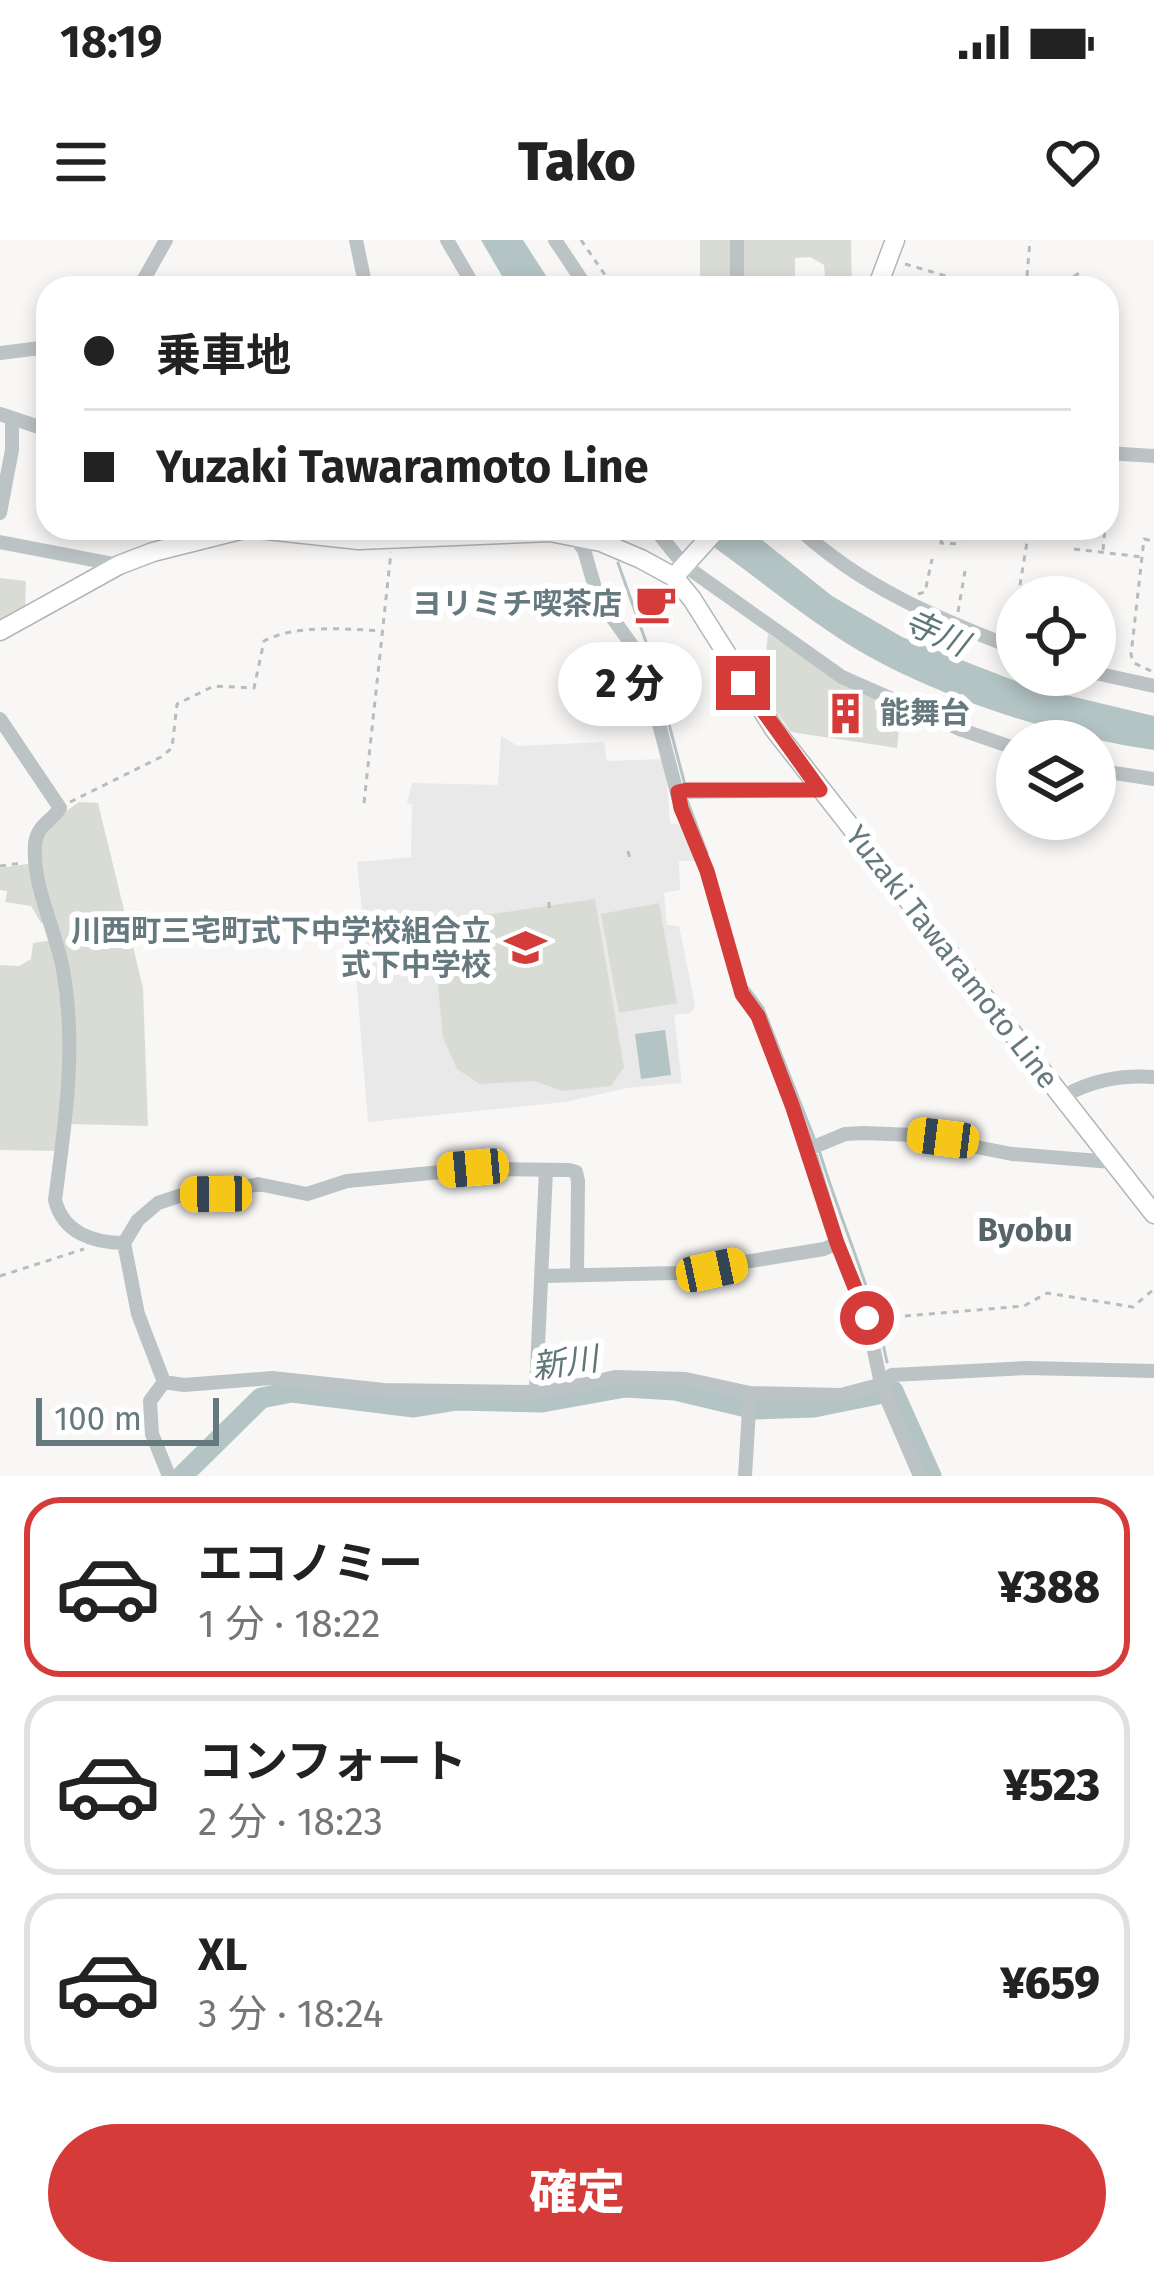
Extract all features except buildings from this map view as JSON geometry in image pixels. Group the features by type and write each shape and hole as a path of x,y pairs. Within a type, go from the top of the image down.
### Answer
{"main road":[{"path":"881,276 895,240"},
{"path":"0,631 119,565 198,540"},
{"path":"593,540 641,559 683,566 707,540"},
{"name":"Yuzaki Tawaramoto Line","path":"683,566 692,599 774,729 1154,1214"}],"street":[{"path":"146,276 166,240"},
{"path":"356,240 364,276"},
{"path":"446,240 468,276"},
{"path":"555,240 578,276"},
{"path":"737,240 737,276"},
{"path":"0,353 36,348"},
{"path":"0,512 6,416 36,426"},
{"path":"1119,454 1154,456"},
{"path":"577,540 598,598 642,659 681,808 707,871 742,994 758,1016 809,1149 837,1243 867,1318 882,1381 920,1476"},
{"path":"663,540 683,566 842,677 996,742"},
{"path":"814,540 880,590 996,641"},
{"path":"0,542 119,565"},
{"path":"1116,678 1154,686"},
{"path":"0,719 60,808 40,827 37,860 64,971 72,1043 55,1200 66,1222 101,1243 124,1243"},
{"path":"1116,773 1154,779"},
{"path":"678,792 820,790"},
{"path":"1062,1097 1096,1081 1126,1075 1154,1077"},
{"path":"809,1149 845,1134 880,1134 943,1138 1012,1154 1112,1162"},
{"path":"164,1382 138,1314 124,1243 138,1220 158,1203 185,1195 216,1194 257,1184 308,1194 347,1181 473,1168 576,1172 577,1275"},
{"path":"536,1391 546,1170"},
{"path":"544,1276 712,1270 837,1243"},
{"path":"164,1382 184,1385 272,1378 384,1390 536,1391 615,1377 686,1379 750,1393 841,1395 892,1376 1027,1368 1154,1371"},
{"path":"164,1382 150,1401 152,1434 167,1473"},
{"path":"745,1476 750,1393"}],"path":[{"path":"581,240 606,276"},
{"path":"1027,276 1030,240"},
{"path":"886,259 945,276"},
{"path":"1075,276 1079,273"},
{"path":"1154,541 1144,539 1131,655 1133,663 1154,673"},
{"path":"364,803 392,540"},
{"path":"941,540 962,544"},
{"path":"1021,576 1027,540"},
{"path":"1102,553 1104,540"},
{"path":"1073,549 1142,556"},
{"path":"880,590 926,592 932,559"},
{"path":"954,625 964,571"},
{"path":"60,808 172,748 177,704 214,686 254,688 260,647 273,636 383,631"},
{"path":"628,851 630,859"},
{"path":"0,866 37,860"},
{"path":"0,1276 101,1243"},
{"path":"867,1318 1024,1306 1046,1293 1133,1307 1154,1289"}],"shaded area":[{"path":"481,240 523,240 546,276 502,276"},
{"path":"700,240 733,240 732,276 700,276"},
{"path":"743,240 851,240 852,276 825,276 824,265 810,257 795,258 795,276 743,276"},
{"path":"703,540 762,540 832,596 902,637 996,674 996,696 1070,696 1154,716 1154,750 1116,743 1116,720 1022,720 941,691 862,652"},
{"path":"0,578 26,581 25,611 0,623"},
{"path":"768,634 844,684 901,709 897,748 791,732 762,692"},
{"name":"川西町三宅町式下中学校組合立 式下中学校","path":"501,736 518,746 604,742 607,761 665,759 670,823 685,831 697,861 679,861 680,890 664,893 667,925 679,926 695,1005 691,1013 674,1015 682,1083 627,1088 565,1102 368,1122 356,974 368,970 357,862 411,857 412,805 407,803 412,783 498,785"},
{"path":"79,802 98,803 143,988 148,1126 69,1124 74,1077 39,849 46,826"},
{"path":"34,863 48,923 41,923 31,906 5,902 7,891 0,890 0,868"},
{"path":"595,899 624,1067 611,1086 562,1091 535,1081 480,1084 457,1069 443,1037 432,923"},
{"path":"659,903 677,1003 619,1013 601,914"},
{"path":"52,940 68,1053 59,1151 0,1150 0,965 19,966 31,959 33,943"},
{"path":"665,1030 671,1075 641,1079 635,1034"}],"waterway":[{"path":"618,563 651,656 685,785"},
{"path":"687,800 707,853"},
{"path":"748,988 763,1008 814,1138"},
{"path":"820,1153 887,1362"},
{"name":"新川","path":"892,1386 893,1391"},
{"name":"新川","path":"182,1476 261,1398 292,1392 414,1407 457,1400 542,1402 625,1387 675,1390 755,1409 814,1407 893,1391 931,1476"}],"place":[{"name":"ヨリミチ喫茶店","path":"656,604"},
{"name":"能舞台","path":"846,713"},
{"name":"川西町三宅町式下中学校組合立 式下中学校","path":"525,948"}],"district":[{"name":"Byobu","path":"1025,1230"}],"route":[{"path":"743,683 820,790 687,790 678,792 681,808 707,871 742,994 758,1016 867,1318"}],"water label":[{"name":"寺川","path":"936,633"}]}
